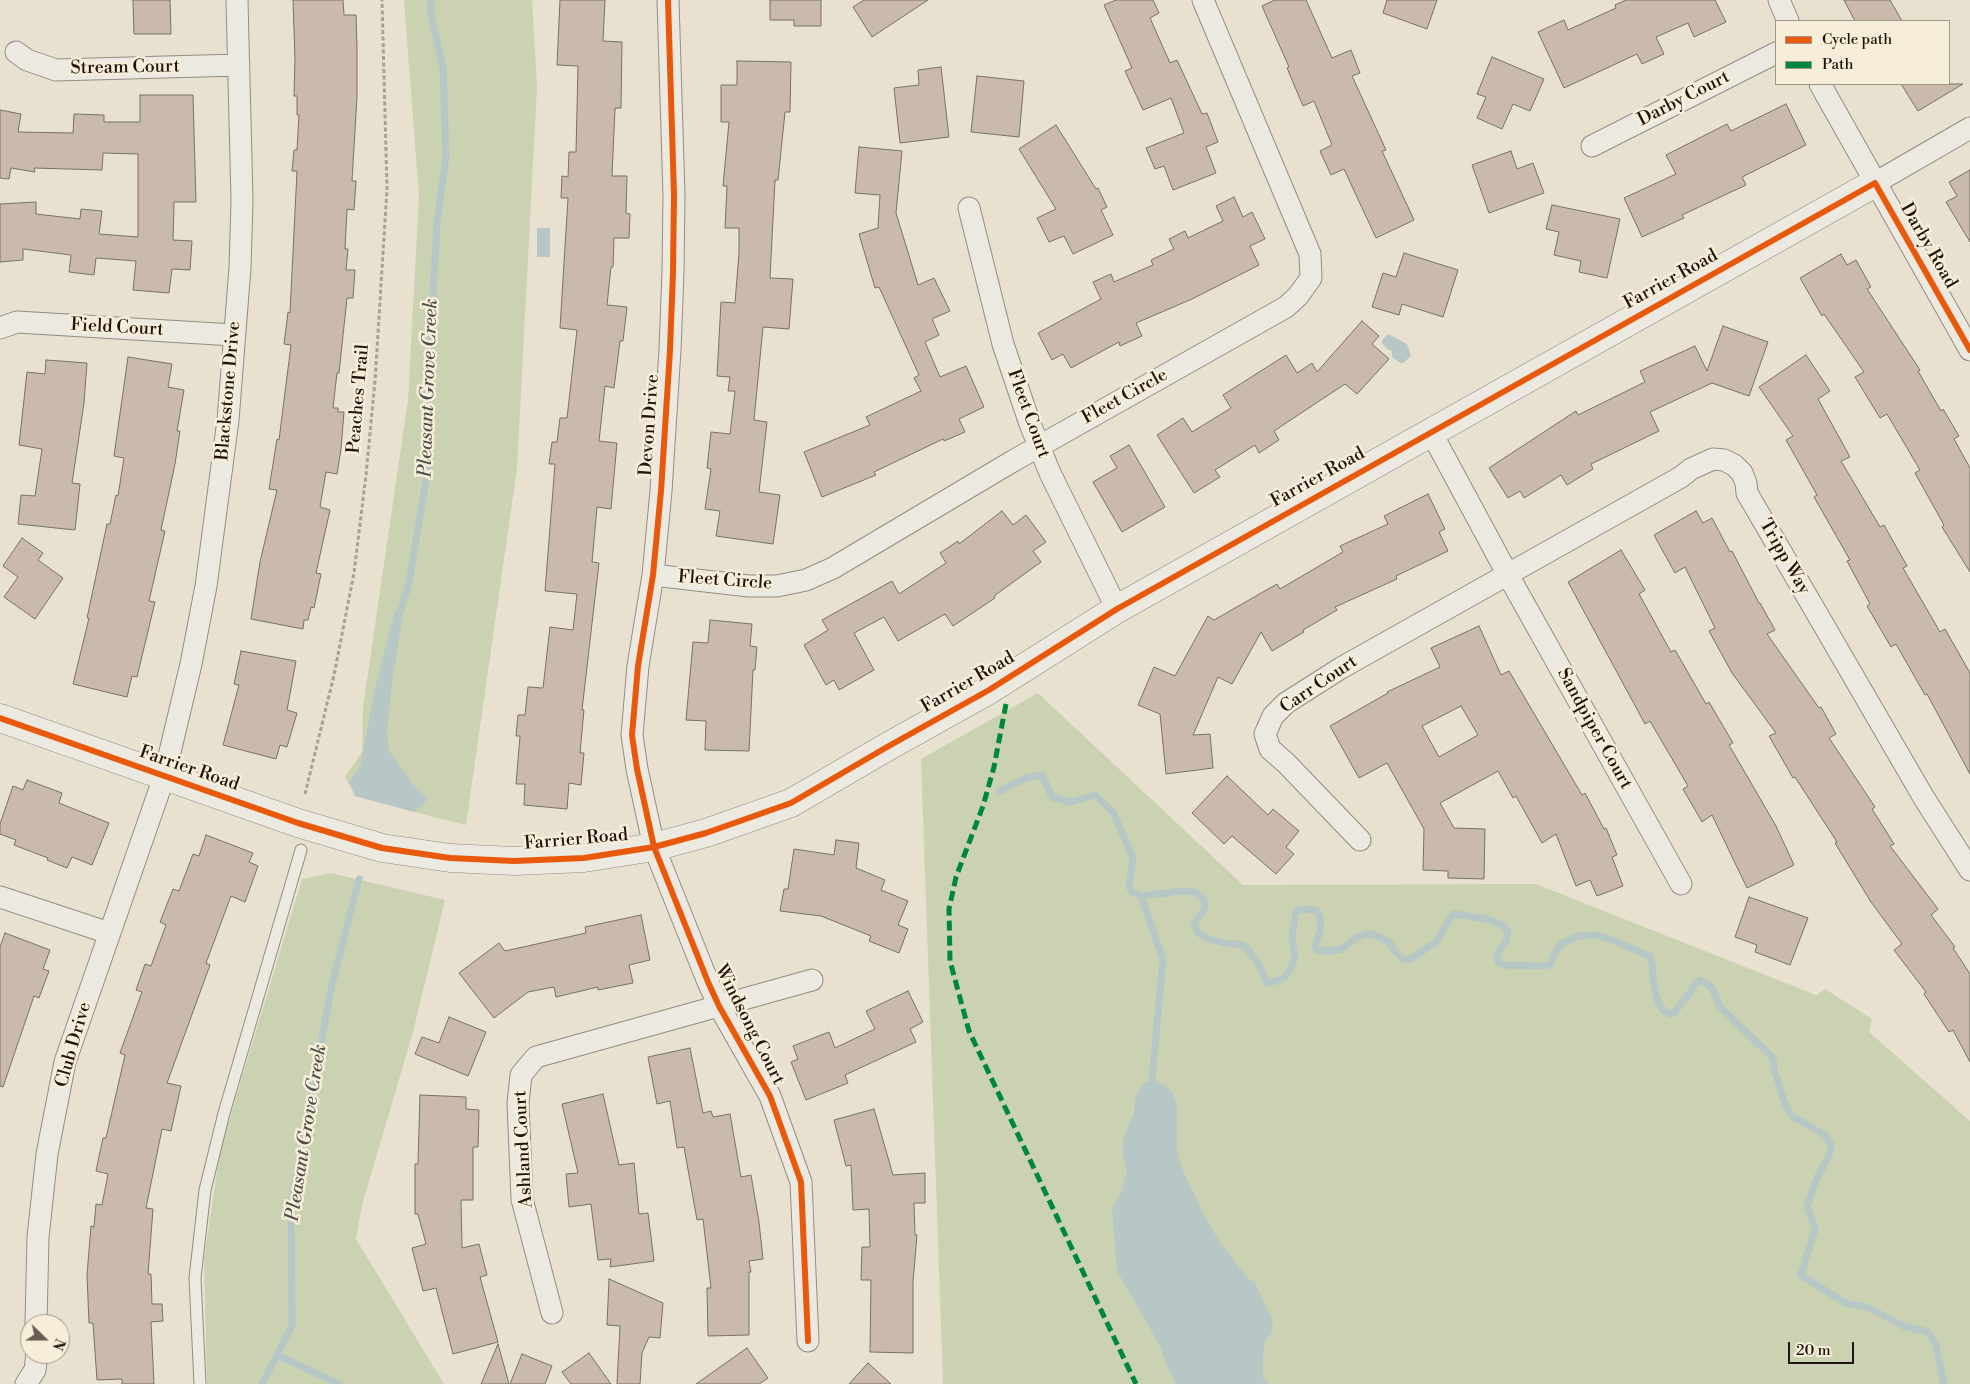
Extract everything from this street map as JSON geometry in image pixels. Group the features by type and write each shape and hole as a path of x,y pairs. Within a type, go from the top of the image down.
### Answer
{"street":[{"name":"Blackstone Drive","path":"164,777 191,664 206,586 228,420 240,268 242,200 237,0"},
{"name":"Devon Drive","path":"654,847 637,769 632,735 638,666 653,575 661,491 673,272 674,194 668,0"},
{"name":"Fleet Circle","path":"653,575 749,586 778,586 806,580 833,568 1038,447 1286,307 1298,296 1311,278 1310,254 1203,0"},
{"path":"1779,0 1788,20"},
{"name":"Stream Court","path":"16,52 27,60 56,70 239,65"},
{"name":"Darby Court","path":"1592,146 1775,54"},
{"name":"Darby Road","path":"1821,85 1970,350"},
{"name":"Farrier Road","path":"0,718 298,823 382,848 450,858 514,861 584,858 654,847 706,833 791,803 887,746 989,690 1117,609 1970,128"},
{"name":"Fleet Court","path":"969,208 1003,344 1038,447 1117,609"},
{"name":"Field Court","path":"0,328 17,322 234,335"},
{"name":"Sandpiper Court","path":"1431,432 1508,575 1681,884"},
{"name":"Tripp Way","path":"1508,575 1702,464 1714,459 1724,460 1734,465 1742,473 1747,493 1919,789 1970,870"},
{"name":"Carr Court","path":"1360,840 1286,763 1270,749 1265,734 1273,716 1286,703 1341,668 1508,575"},
{"name":"Club Drive","path":"36,1314 38,1237 47,1154 65,1062 164,777"},
{"name":"Windsong Court","path":"654,847 720,1006 770,1096 801,1182 808,1341"},
{"path":"0,897 109,933"},
{"name":"Ashland Court","path":"552,1312 522,1199 518,1104 521,1075 536,1057 812,980"},
{"path":"26,1384 35,1370 36,1364"}],"lane":[{"path":"200,1384 195,1278 205,1190 224,1113 301,850"}],"green space":[{"path":"404,0 532,0 537,86 517,469 466,825 414,812 354,793 345,777 362,752 363,707 408,400 419,196"},
{"path":"1038,693 1243,885 1536,884 1816,995 1825,989 1872,1019 1869,1032 1970,1121 1970,1384 943,1384 921,759"},
{"path":"331,873 445,900 413,1032 362,1205 356,1239 444,1384 207,1384 204,1260 220,1150 302,879"}],"shaded area":[{"path":"537,228 550,228 550,257 537,257"},
{"path":"1387,335 1407,344 1411,356 1403,363 1392,357 1392,351 1387,349 1381,342"},
{"path":"395,610 403,615 392,682 387,733 389,751 413,784 428,799 414,812 355,796 349,782 360,767 375,688"},
{"path":"1152,1079 1161,1083 1172,1092 1177,1104 1177,1151 1183,1171 1204,1215 1219,1241 1245,1275 1255,1284 1273,1321 1271,1334 1265,1341 1263,1357 1263,1377 1269,1384 1176,1384 1166,1364 1161,1348 1117,1271 1112,1209 1121,1192 1127,1171 1122,1153 1124,1136 1134,1113 1135,1098 1142,1085"}],"building":[{"path":"133,0 170,0 171,34 134,34"},
{"path":"293,0 343,0 344,15 356,15 357,48 357,96 352,181 356,181 354,210 347,209 345,249 348,249 346,270 355,270 353,298 347,298 339,373 337,373 333,408 338,408 338,412 344,412 341,449 337,474 326,472 320,507 330,510 316,573 321,574 314,608 311,607 308,620 304,620 303,629 251,619 260,562 277,490 269,489 277,439 279,440 291,345 284,344 288,312 290,313 297,171 292,171 294,150 297,150 299,115 297,115 297,96 294,96"},
{"path":"560,0 605,0 603,41 622,42 621,108 615,108 612,176 627,176 626,213 630,214 629,238 614,238 613,267 611,267 607,305 627,307 623,341 620,341 614,388 605,386 599,441 617,443 611,509 597,507 592,562 599,563 582,710 584,710 580,753 584,753 581,785 569,783 567,809 524,805 525,784 516,784 520,736 516,736 518,715 525,715 528,687 543,688 550,627 573,630 577,594 545,591 555,464 549,464 552,442 557,442 560,418 567,418 577,330 560,328 568,198 561,198 562,176 568,177 569,152 576,152 578,66 557,65"},
{"path":"770,0 821,0 821,26 794,26 794,20 770,20"},
{"path":"864,0 928,0 872,37 853,7"},
{"path":"1116,0 1153,0 1159,13 1150,18 1170,63 1177,60 1202,114 1207,113 1218,142 1206,147 1216,173 1173,190 1164,166 1155,169 1146,148 1184,133 1171,98 1143,110 1125,71 1132,68 1104,5"},
{"path":"1275,0 1306,0 1332,58 1351,50 1360,73 1352,76 1386,150 1382,151 1414,220 1376,238 1344,169 1331,175 1320,151 1332,145 1314,101 1303,106 1287,68 1289,67 1262,6"},
{"path":"1387,0 1437,0 1427,29 1383,13"},
{"path":"1626,0 1715,0 1726,22 1694,37 1688,23 1656,37 1664,54 1642,64 1637,54 1564,88 1538,32 1564,20 1568,30 1616,8 1615,5"},
{"path":"1844,0 1890,0 1901,20 1854,20"},
{"path":"1492,57 1544,79 1530,111 1513,104 1502,129 1477,118 1486,97 1477,94"},
{"path":"737,61 791,62 790,112 785,112 778,180 775,180 770,278 793,279 789,329 763,327 754,420 767,422 759,492 780,495 773,544 716,536 720,511 705,509 711,469 707,468 711,432 730,434 735,391 728,391 730,377 717,376 721,302 735,303 739,253 739,228 725,228 727,186 723,186 729,122 721,122 721,85 737,85"},
{"path":"941,67 949,137 900,143 894,88 919,85 918,70"},
{"path":"977,76 1024,81 1019,137 971,132"},
{"path":"1963,84 1918,111 1902,85"},
{"path":"140,95 193,95 196,202 174,202 173,240 192,241 190,270 172,269 169,293 133,290 136,261 96,258 94,275 69,272 71,255 23,249 23,260 0,262 0,204 36,202 36,214 80,219 81,209 102,211 99,234 138,237 138,154 103,153 102,170 34,168 35,172 11,168 9,179 0,178 0,110 21,114 18,132 73,133 74,114 104,115 104,122 140,122"},
{"path":"1786,104 1806,145 1742,177 1746,185 1682,215 1684,218 1642,237 1624,198 1676,174 1666,155 1727,124 1731,131"},
{"path":"1056,125 1096,189 1098,188 1107,207 1101,210 1113,235 1073,254 1064,236 1049,242 1037,218 1056,209 1019,149"},
{"path":"859,147 902,151 896,213 918,285 934,278 950,311 932,319 939,335 925,342 940,377 966,366 984,407 959,419 965,432 944,441 943,439 874,472 876,475 822,497 804,452 870,425 866,417 921,391 914,378 919,375 879,287 875,288 859,234 878,228 880,195 855,193"},
{"path":"1511,151 1517,169 1533,163 1544,193 1489,213 1472,165"},
{"path":"1970,170 1970,242 1946,202 1957,196 1949,182"},
{"path":"1234,197 1243,217 1252,212 1265,239 1250,246 1259,265 1192,299 1136,323 1142,336 1120,346 1119,342 1071,368 1063,354 1052,360 1038,333 1101,299 1093,282 1111,274 1114,282 1153,265 1151,260 1174,249 1169,239 1185,231 1188,238 1223,221 1216,206"},
{"path":"1552,205 1620,219 1607,278 1579,272 1581,261 1554,255 1559,232 1546,229"},
{"path":"1404,253 1458,270 1443,317 1402,304 1399,315 1372,307 1383,273 1396,277"},
{"path":"1841,254 1847,265 1856,260 1871,287 1867,289 1920,370 1918,371 1941,411 1943,409 1959,436 1954,439 1970,468 1970,572 1942,527 1944,525 1915,473 1920,470 1887,414 1880,418 1855,377 1864,372 1824,314 1822,316 1800,278"},
{"path":"1362,321 1379,336 1372,344 1389,359 1357,394 1345,384 1274,431 1279,440 1259,453 1255,445 1215,470 1220,477 1194,493 1157,435 1183,418 1192,432 1231,408 1223,395 1286,355 1297,373 1312,363 1317,372"},
{"path":"1723,326 1768,342 1749,396 1712,383 1650,412 1659,431 1591,464 1593,469 1567,485 1561,475 1524,498 1520,491 1508,498 1489,468 1576,411 1578,415 1645,382 1640,371 1695,346 1707,371"},
{"path":"1806,355 1830,391 1818,399 1850,457 1841,461 1880,527 1884,525 1907,566 1903,568 1940,632 1945,629 1970,673 1970,774 1927,694 1925,695 1896,644 1891,647 1867,606 1870,604 1847,561 1850,560 1814,497 1817,495 1786,440 1793,436 1759,387"},
{"path":"128,357 172,364 168,387 184,390 177,431 180,431 175,464 161,530 165,531 149,601 155,602 137,677 132,676 127,697 73,684 89,618 87,618 107,524 110,524 116,495 118,496 124,458 114,456"},
{"path":"46,360 87,363 84,403 72,483 80,484 75,530 18,524 21,495 35,496 42,449 19,445 27,372 45,374"},
{"path":"1129,445 1165,507 1122,532 1093,482 1117,468 1110,456"},
{"path":"1428,494 1445,529 1439,532 1448,551 1396,576 1397,579 1335,607 1337,610 1272,651 1261,632 1232,684 1218,677 1193,735 1210,734 1213,768 1166,774 1160,714 1138,705 1154,667 1175,676 1208,616 1214,620 1277,584 1280,589 1343,552 1340,546 1388,524 1384,516"},
{"path":"1002,511 1013,525 1026,515 1046,542 1033,551 1041,562 994,596 995,598 953,626 945,614 898,641 884,617 854,633 874,670 839,690 834,680 826,685 804,645 828,630 822,620 892,581 899,594 946,563 940,553 958,541 959,544"},
{"path":"1696,511 1703,523 1712,518 1775,630 1767,634 1819,708 1821,707 1836,734 1829,738 1875,807 1872,809 1894,844 1890,846 1938,909 1931,915 1955,947 1953,948 1970,974 1970,1062 1953,1030 1949,1032 1924,994 1926,992 1894,950 1902,944 1871,902 1835,843 1837,842 1795,777 1793,778 1769,736 1776,733 1732,673 1709,631 1715,628 1685,567 1675,573 1654,535"},
{"path":"22,538 43,553 38,560 63,578 35,619 4,597 18,577 3,566"},
{"path":"1621,550 1645,590 1639,594 1671,652 1675,650 1706,704 1709,702 1733,743 1729,745 1776,826 1794,865 1747,888 1712,815 1702,822 1683,789 1688,786 1650,721 1645,724 1568,582"},
{"path":"710,620 752,624 750,646 757,647 755,670 753,670 749,751 705,750 706,721 686,720 693,642 708,643"},
{"path":"1479,626 1501,675 1509,671 1582,795 1585,793 1604,829 1606,828 1617,855 1612,857 1623,886 1597,896 1590,880 1576,886 1556,834 1542,843 1516,796 1513,798 1498,771 1440,803 1454,828 1485,829 1484,879 1448,878 1448,871 1423,870 1424,829 1387,763 1359,778 1330,726 1387,692 1440,667 1431,648","holes":["1461,706 1478,735 1439,757 1422,726"]},
{"path":"241,651 296,661 287,710 297,713 287,747 280,745 276,759 223,745 239,685 234,684"},
{"path":"1227,776 1268,815 1273,809 1299,831 1286,847 1294,854 1276,874 1232,836 1224,844 1192,813"},
{"path":"27,780 62,793 59,803 109,823 92,865 72,857 67,868 47,860 48,858 14,845 16,840 0,834 0,824 13,786 23,790"},
{"path":"206,835 253,853 249,862 258,866 245,902 231,896 206,963 210,965 167,1083 181,1086 171,1131 162,1129 146,1208 153,1209 148,1274 151,1274 152,1304 162,1304 163,1321 151,1322 154,1384 122,1384 122,1379 97,1380 93,1323 89,1323 87,1275 91,1226 94,1227 96,1204 102,1205 108,1174 96,1171 103,1138 106,1138 125,1055 120,1053 142,992 136,990 145,964 151,966 166,925 160,922 173,889 179,891 193,854 199,856"},
{"path":"836,840 859,843 856,868 885,880 881,890 908,901 898,925 908,929 899,953 869,941 871,936 821,916 780,911 784,889 788,889 794,849 834,855"},
{"path":"1749,897 1808,918 1790,965 1755,952 1757,945 1735,937"},
{"path":"641,915 650,960 629,965 633,983 598,990 598,987 556,997 554,987 528,992 494,1018 459,973 499,943 505,951 586,933 585,927"},
{"path":"5,933 50,950 43,969 49,971 39,998 34,996 3,1087 0,1086 0,947"},
{"path":"908,991 923,1022 910,1029 916,1042 845,1075 848,1083 806,1100 791,1062 798,1059 793,1046 829,1032 835,1048 875,1029 866,1011"},
{"path":"449,1017 486,1032 468,1076 415,1054 422,1037 439,1043"},
{"path":"690,1048 703,1113 711,1111 713,1117 730,1114 741,1177 751,1175 763,1259 749,1261 751,1272 749,1272 749,1335 708,1336 707,1288 711,1288 703,1219 697,1220 684,1147 677,1148 670,1101 657,1104 648,1057"},
{"path":"603,1094 619,1165 634,1163 639,1214 648,1213 654,1261 610,1267 611,1259 598,1260 591,1204 569,1207 566,1174 578,1173 562,1104"},
{"path":"420,1095 466,1097 466,1109 479,1110 478,1147 473,1147 473,1200 461,1200 462,1248 479,1244 487,1275 480,1277 498,1342 453,1354 436,1288 423,1291 412,1248 426,1244 418,1214 415,1214 415,1164 418,1164"},
{"path":"874,1109 893,1175 925,1173 925,1203 914,1203 915,1235 917,1235 913,1282 913,1353 870,1352 871,1280 861,1280 862,1247 870,1247 869,1209 853,1210 851,1165 846,1166 834,1120"},
{"path":"609,1279 663,1303 660,1338 649,1337 642,1353 640,1384 617,1384 620,1326 607,1325"},
{"path":"498,1344 509,1384 481,1384"},
{"path":"747,1348 768,1378 759,1384 696,1384"},
{"path":"589,1353 611,1384 571,1384 562,1372"},
{"path":"522,1354 552,1366 545,1384 510,1384"},
{"path":"868,1363 891,1384 849,1384"}],"waterway":[{"name":"Pleasant Grove Creek","path":"398,620 409,582 430,456 426,420 437,223 446,156 443,68 431,15 431,0"},
{"path":"999,791 1026,778 1042,775 1052,797 1071,802 1095,795 1113,812 1133,858 1129,886 1132,892 1141,896 1163,959 1152,1079 1153,1086"},
{"name":"Pleasant Grove Creek","path":"262,1384 292,1326 291,1206 332,984 359,879"},
{"path":"1141,896 1182,891 1194,892 1200,896 1205,902 1205,908 1194,924 1198,933 1209,939 1227,944 1240,944 1246,947 1260,967 1267,983 1280,980 1286,976 1291,968 1295,957 1292,937 1296,911 1308,909 1317,911 1320,917 1321,927 1315,947 1318,950 1342,949 1357,937 1367,934 1378,936 1390,943 1404,960 1411,959 1437,941 1454,914 1491,920 1508,931 1506,942 1500,949 1497,957 1499,963 1503,965 1543,966 1551,964 1554,954 1561,944 1578,936 1596,935 1650,956 1654,987 1659,1004 1664,1011 1670,1014 1675,1012 1695,984 1700,980 1706,983 1713,989 1719,1006 1773,1058 1774,1069 1785,1104 1792,1116 1826,1136 1831,1145 1829,1156 1818,1176 1807,1206 1815,1229 1801,1275 1845,1303 1867,1307 1903,1326 1928,1332 1936,1345 1944,1384"},
{"path":"277,1355 339,1384"}],"marked path":[{"path":"1006,704 994,767 983,806 956,877 949,909 950,961 969,1031 1136,1384"}],"cycle path":[{"path":"668,0 674,195 670,350 661,491 653,575 638,666 632,735 637,769 654,847 719,1006 770,1096 801,1182 808,1341"},
{"path":"0,718 298,823 382,848 450,858 514,861 584,858 654,847 706,833 791,803 989,690 1117,609 1875,183 1970,350"}]}
